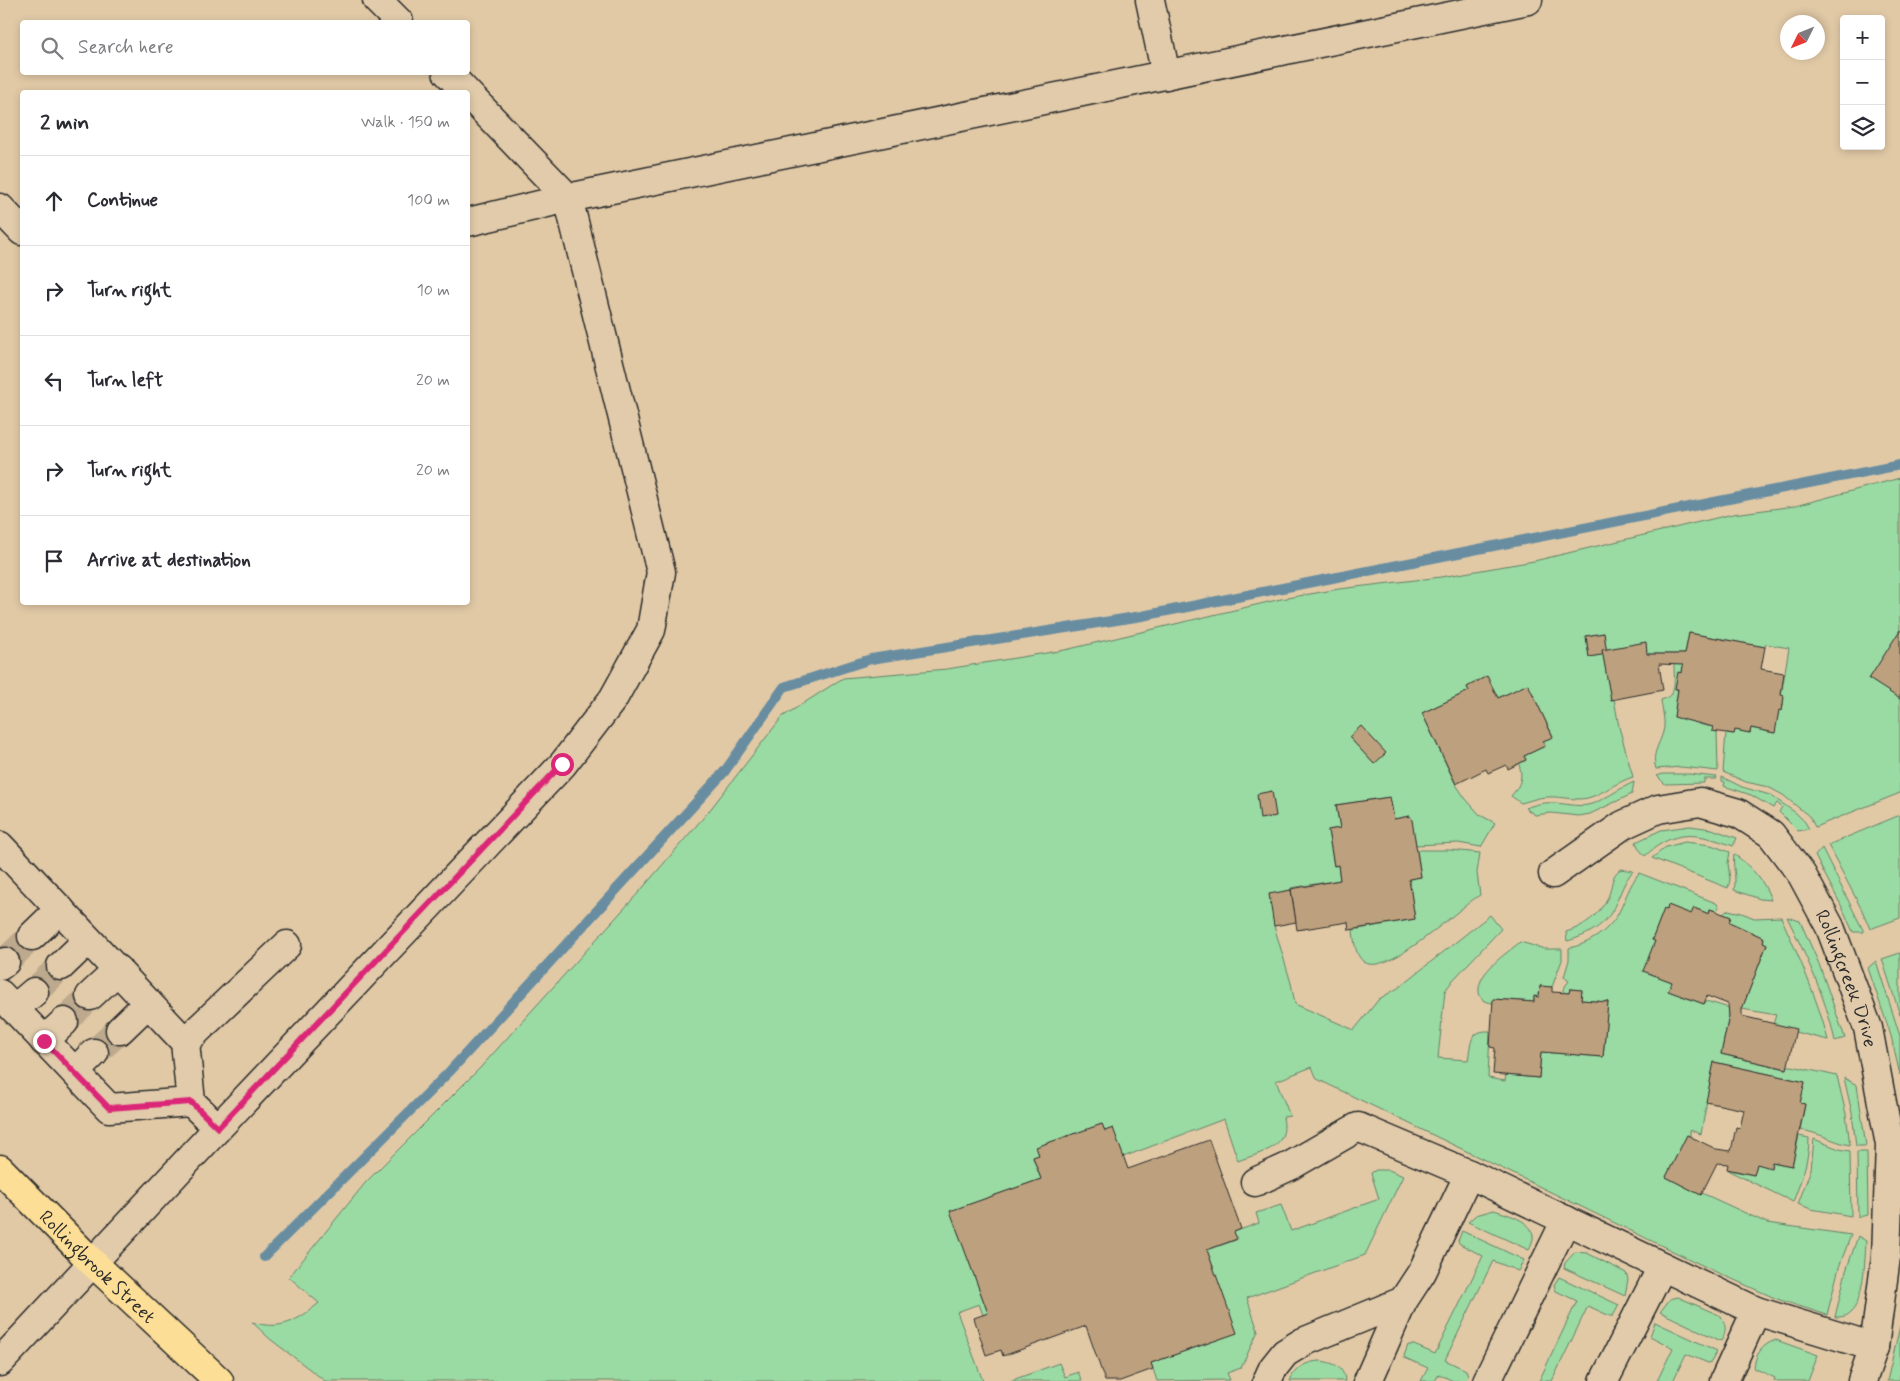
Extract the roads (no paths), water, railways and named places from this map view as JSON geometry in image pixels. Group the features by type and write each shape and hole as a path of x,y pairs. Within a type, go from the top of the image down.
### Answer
{"main road":[{"name":"Rollingbrook Street","path":"0,1168 92,1262 219,1381"}],"street":[{"path":"377,0 397,20"},
{"path":"1150,0 1166,75"},
{"path":"470,222 568,198 1528,0"},
{"path":"450,75 464,90"},
{"path":"0,1362 562,764 613,699 651,630 662,572 568,198 470,96"},
{"path":"0,208 20,229"},
{"name":"Rollingcreek Drive","path":"1553,874 1623,825 1658,809 1700,802 1738,812 1771,834 1802,874 1830,927 1868,1028 1890,1145 1886,1257 1874,1347 1862,1381"},
{"path":"0,846 185,1042 191,1102 218,1128"},
{"path":"32,936 60,909"},
{"path":"61,966 88,940"},
{"path":"185,1042 287,946"},
{"path":"90,996 118,970"},
{"path":"16,998 44,1041 109,1108 191,1102"},
{"path":"120,1030 148,1003"},
{"path":"44,1041 64,1022"},
{"path":"75,1072 94,1053"},
{"path":"1255,1182 1290,1166 1358,1127 1469,1174 1756,1311 1874,1347"},
{"path":"1368,1381 1403,1301 1422,1272 1469,1174"},
{"path":"1487,1381 1566,1220"},
{"path":"1604,1381 1662,1267"},
{"path":"1267,1381 1273,1368 1285,1353 1291,1349 1303,1342 1403,1301"},
{"path":"1724,1381 1756,1311"}],"waterway":[{"path":"264,1257 450,1071 725,771 784,687 871,659 1142,616 1900,465"}],"tunnel":[{"path":"5,962 32,936"},
{"path":"34,992 61,966"},
{"path":"64,1022 90,996"},
{"path":"94,1053 120,1030"}]}
